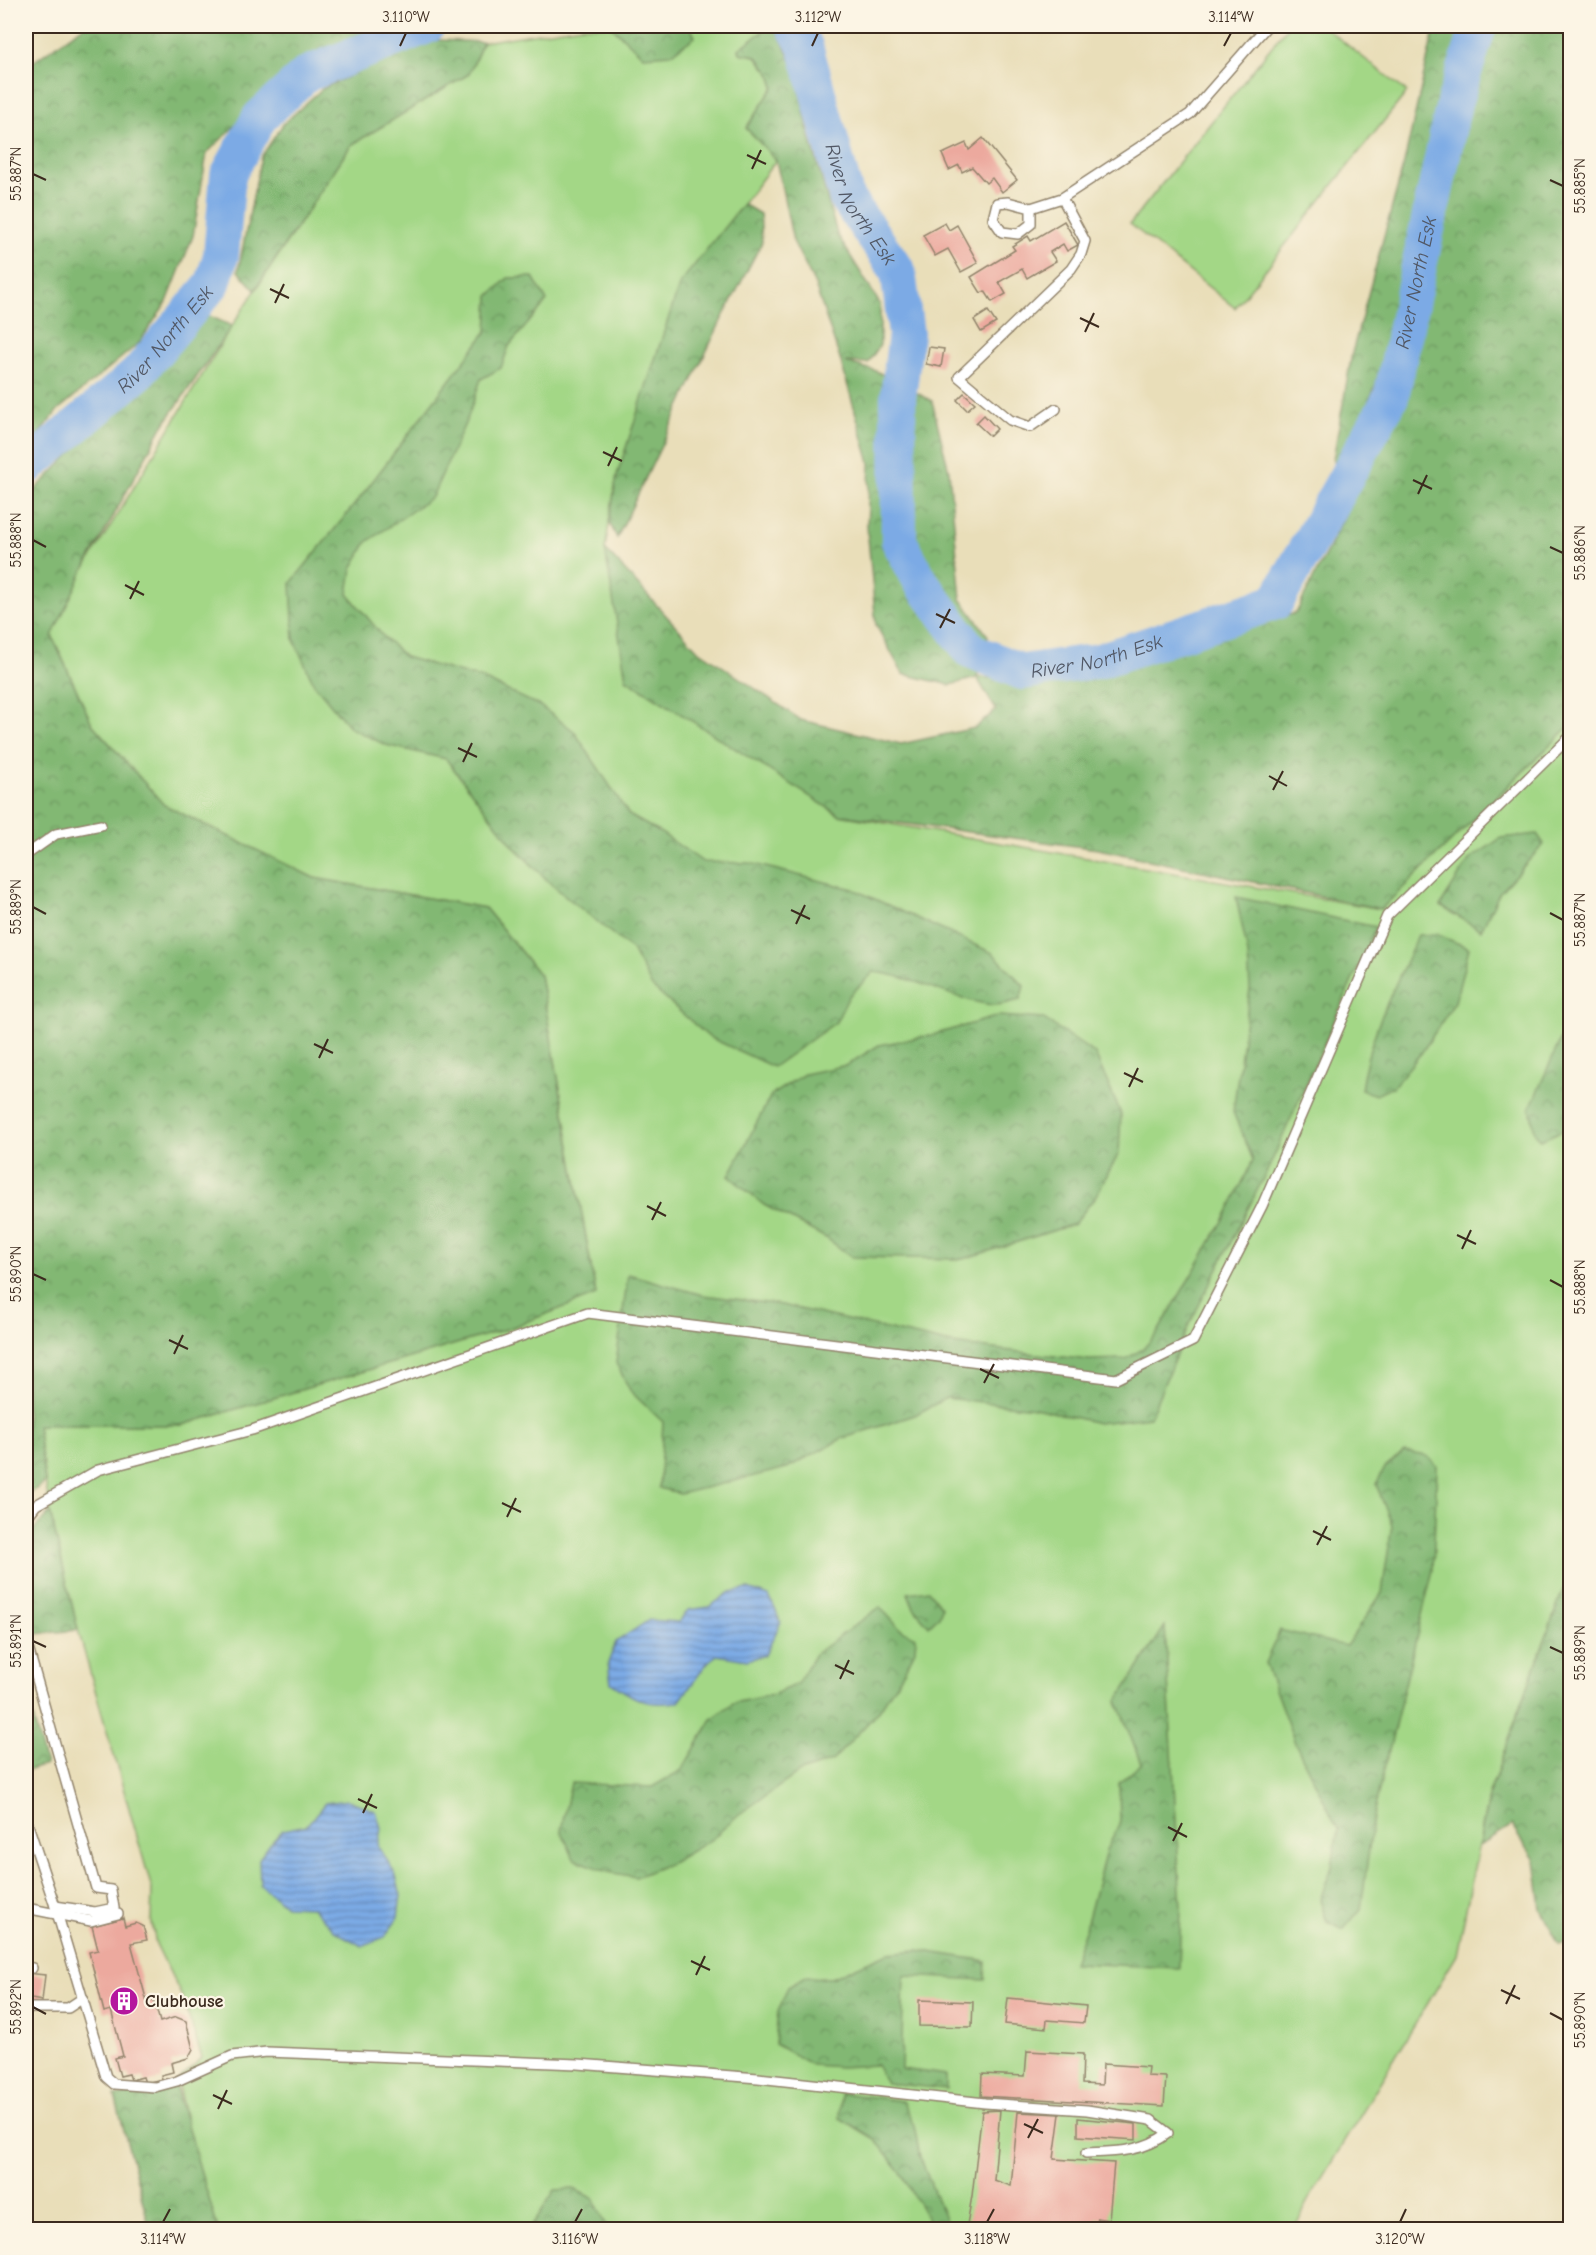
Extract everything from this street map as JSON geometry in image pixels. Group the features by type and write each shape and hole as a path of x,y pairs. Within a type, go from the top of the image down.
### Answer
{"lane":[{"path":"1031,208 1031,224 1018,234 1002,232 993,219 997,203 1008,202 1031,208 1062,198 1190,114 1267,26"},
{"path":"1056,409 1030,427 1010,420 958,377 1071,269 1081,254 1084,241 1062,198"},
{"path":"26,1518 36,1505 98,1470 252,1430 588,1313 1116,1379 1193,1341 1262,1206 1388,916 1570,737"},
{"path":"26,855 56,834 101,825"},
{"path":"26,1641 96,1888 111,1890 114,1908 95,1912 26,1908"},
{"path":"26,1820 56,1910 106,2077 114,2084 155,2087 177,2081 232,2056 267,2052 556,2063 758,2078 985,2103 1087,2110 1151,2120 1168,2133 1158,2141 1123,2152 1086,2153"},
{"path":"56,1910 91,1921 118,1914"},
{"path":"26,2008 68,2008 83,1998"}],"green space":[{"path":"84,26 389,26 298,64 207,153 193,236 167,302 139,343 58,410 26,450 26,67"},
{"path":"582,26 770,26 739,49 740,53 756,56 770,74 774,87 746,128 776,160 735,215 617,475 605,549 839,815 1381,909 1570,726 1570,1571 1488,1797 1457,1955 1313,2193 1294,2229 211,2229 177,2081 202,2058 183,1999 156,1944 151,1919 152,1889 78,1630 50,1512 37,1425 182,1425 510,1328 596,1294 540,975 485,908 314,878 164,805 92,724 52,635 83,571 232,326 351,145 469,74 483,42"},
{"path":"611,26 690,26 695,37 671,54 643,56"},
{"path":"770,26 775,26 794,67 809,133 837,234 880,304 880,345 868,363 845,362 876,371 932,401 949,471 961,599 988,636 977,677 1039,681 1102,669 1296,613 1402,401 1463,119 1492,26 1570,27 1570,726 1381,909 1098,849 839,815 626,679 605,549 697,649 801,720 901,744 975,728 996,710 977,678 950,685 903,674 876,625 867,526 870,463 841,362 815,285 793,241 776,160 746,128 774,87 770,74 756,56 740,53 739,49"},
{"path":"1288,26 1323,26 1407,92 1235,308 1130,224"},
{"path":"1435,26 1467,26 1376,384 1341,471 1333,459 1352,353 1404,163"},
{"path":"438,40 483,42 469,74 351,145 255,290 238,271 261,157 283,124 322,89 377,63"},
{"path":"743,204 760,214 762,242 721,321 617,538 609,522 617,475 680,283"},
{"path":"533,277 547,301 509,346 501,368 481,379 468,417 432,497 367,542 352,569 348,594 382,635 405,657 483,679 540,706 574,731 629,815 661,833 703,862 750,863 853,889 993,953 1024,986 1020,1000 995,1005 977,1002 904,978 874,972 849,996 836,1022 773,1067 709,1037 652,987 632,950 552,885 514,847 446,759 386,745 350,728 314,684 294,640 291,583 359,499 487,331 489,296 508,278"},
{"path":"205,314 232,326 162,427 83,571 52,636 92,724 164,805 314,878 485,908 540,975 596,1295 510,1328 182,1425 37,1425 45,1482 26,1497 26,499 76,448 142,391"},
{"path":"1537,834 1544,844 1500,892 1481,930 1440,906 1469,860 1501,838"},
{"path":"1236,897 1376,927 1270,1165 1188,1327 1150,1417 1098,1423 1035,1408 946,1398 915,1415 841,1439 787,1468 680,1494 659,1488 663,1422 631,1392 616,1363 628,1274 703,1295 782,1305 952,1344 1089,1360 1126,1359 1143,1349 1158,1332 1226,1216 1253,1160 1233,1112 1250,989 1248,954"},
{"path":"1436,934 1469,948 1455,1002 1422,1052 1393,1087 1376,1095 1361,1090 1376,1030 1418,935"},
{"path":"999,1016 1044,1019 1095,1054 1121,1114 1119,1153 1095,1197 1074,1224 964,1259 852,1257 826,1238 764,1205 729,1176 771,1095 804,1074 847,1065 879,1045 932,1035"},
{"path":"1570,1018 1570,1123 1563,1130 1541,1140 1535,1133 1530,1108"},
{"path":"1404,1452 1427,1456 1437,1466 1433,1570 1374,1811 1361,1909 1343,1930 1327,1922 1320,1900 1332,1867 1338,1829 1295,1743 1265,1663 1280,1630 1346,1646 1382,1593 1392,1525 1376,1484 1385,1468"},
{"path":"50,1512 78,1630 35,1634 26,1579 26,1538"},
{"path":"1570,1571 1570,1943 1559,1944 1541,1909 1535,1860 1512,1825 1479,1846 1488,1797"},
{"path":"928,1590 942,1607 939,1616 929,1626 914,1608 908,1593"},
{"path":"880,1607 900,1629 916,1637 915,1650 878,1712 832,1761 800,1772 738,1815 712,1839 673,1862 636,1877 608,1872 574,1859 561,1830 571,1783 652,1787 682,1770 712,1719 733,1703 772,1695 797,1684 815,1654"},
{"path":"1165,1626 1181,1907 1179,1968 1073,1963 1085,1930 1106,1851 1120,1822 1119,1783 1141,1764 1117,1701"},
{"path":"26,1692 46,1765 26,1771"},
{"path":"917,1950 986,1961 985,1980 904,1976 901,2069 946,2075 946,2089 886,2083 876,2065 841,2067 812,2065 775,2044 778,2012 788,1987 805,1977 831,1978 888,1953"},
{"path":"175,2085 218,2229 150,2229 115,2096"},
{"path":"841,2093 902,2101 914,2125 920,2157 949,2229 933,2229 900,2171 875,2139 840,2118"},
{"path":"574,2189 594,2199 608,2229 535,2229 532,2226 555,2190"}],"water":[{"path":"748,1589 769,1596 781,1622 765,1655 747,1660 717,1655 708,1662 679,1702 642,1701 611,1683 608,1663 616,1642 649,1620 679,1622 688,1610 709,1607 730,1592"},
{"path":"348,1800 376,1811 381,1828 378,1846 395,1873 401,1895 398,1917 385,1937 362,1946 334,1931 312,1907 286,1906 260,1885 259,1859 283,1830 307,1825 325,1803"}],"building":[{"path":"983,138 1017,180 1002,192 992,178 986,183 972,167 962,172 959,165 949,170 942,154 966,143 969,150"},
{"path":"1064,221 1078,245 1067,251 1063,244 1050,252 1056,261 1027,278 1022,269 999,282 1006,294 992,302 985,291 981,293 971,277 1015,250 1012,246 1028,236 1031,241"},
{"path":"945,223 949,230 957,225 978,263 961,272 948,249 935,256 923,235"},
{"path":"988,311 996,323 981,332 974,320"},
{"path":"929,347 944,349 941,367 926,364"},
{"path":"964,393 975,403 967,410 957,400"},
{"path":"984,415 997,429 990,436 976,423"},
{"name":"Clubhouse","path":"123,1918 125,1926 136,1923 143,1926 147,1940 131,1943 147,2002 154,2000 160,2022 176,2017 186,2021 193,2049 188,2058 171,2063 173,2072 161,2075 162,2079 145,2083 143,2077 131,2080 129,2074 120,2076 115,2058 123,2056 111,2010 104,2012 89,1952 98,1950 92,1926"},
{"path":"26,1973 45,1975 42,2001 26,1998"},
{"path":"1008,1998 1086,2006 1084,2023 1047,2020 1046,2028 1005,2024"},
{"path":"919,2000 973,2002 972,2027 919,2026"},
{"path":"1027,2051 1083,2054 1082,2084 1102,2085 1103,2064 1148,2067 1147,2076 1166,2077 1164,2106 981,2096 982,2074 1025,2076"},
{"path":"1000,2110 994,2180 1011,2186 1018,2112 1060,2114 1054,2159 1114,2163 1109,2220 1097,2218 1094,2230 966,2230 982,2111"},
{"path":"1078,2118 1136,2124 1136,2140 1078,2136"}],"waterway":[{"name":"River North Esk","path":"26,468 137,374 213,283 221,255 228,175 260,117 307,74 427,26"},
{"name":"River North Esk","path":"794,26 805,46 847,199 898,271 906,334 898,398 899,541 921,582 970,650 1022,672 1099,661 1276,602 1391,397 1454,103 1479,26"}],"place":[{"name":"Clubhouse","path":"124,2001"}]}
